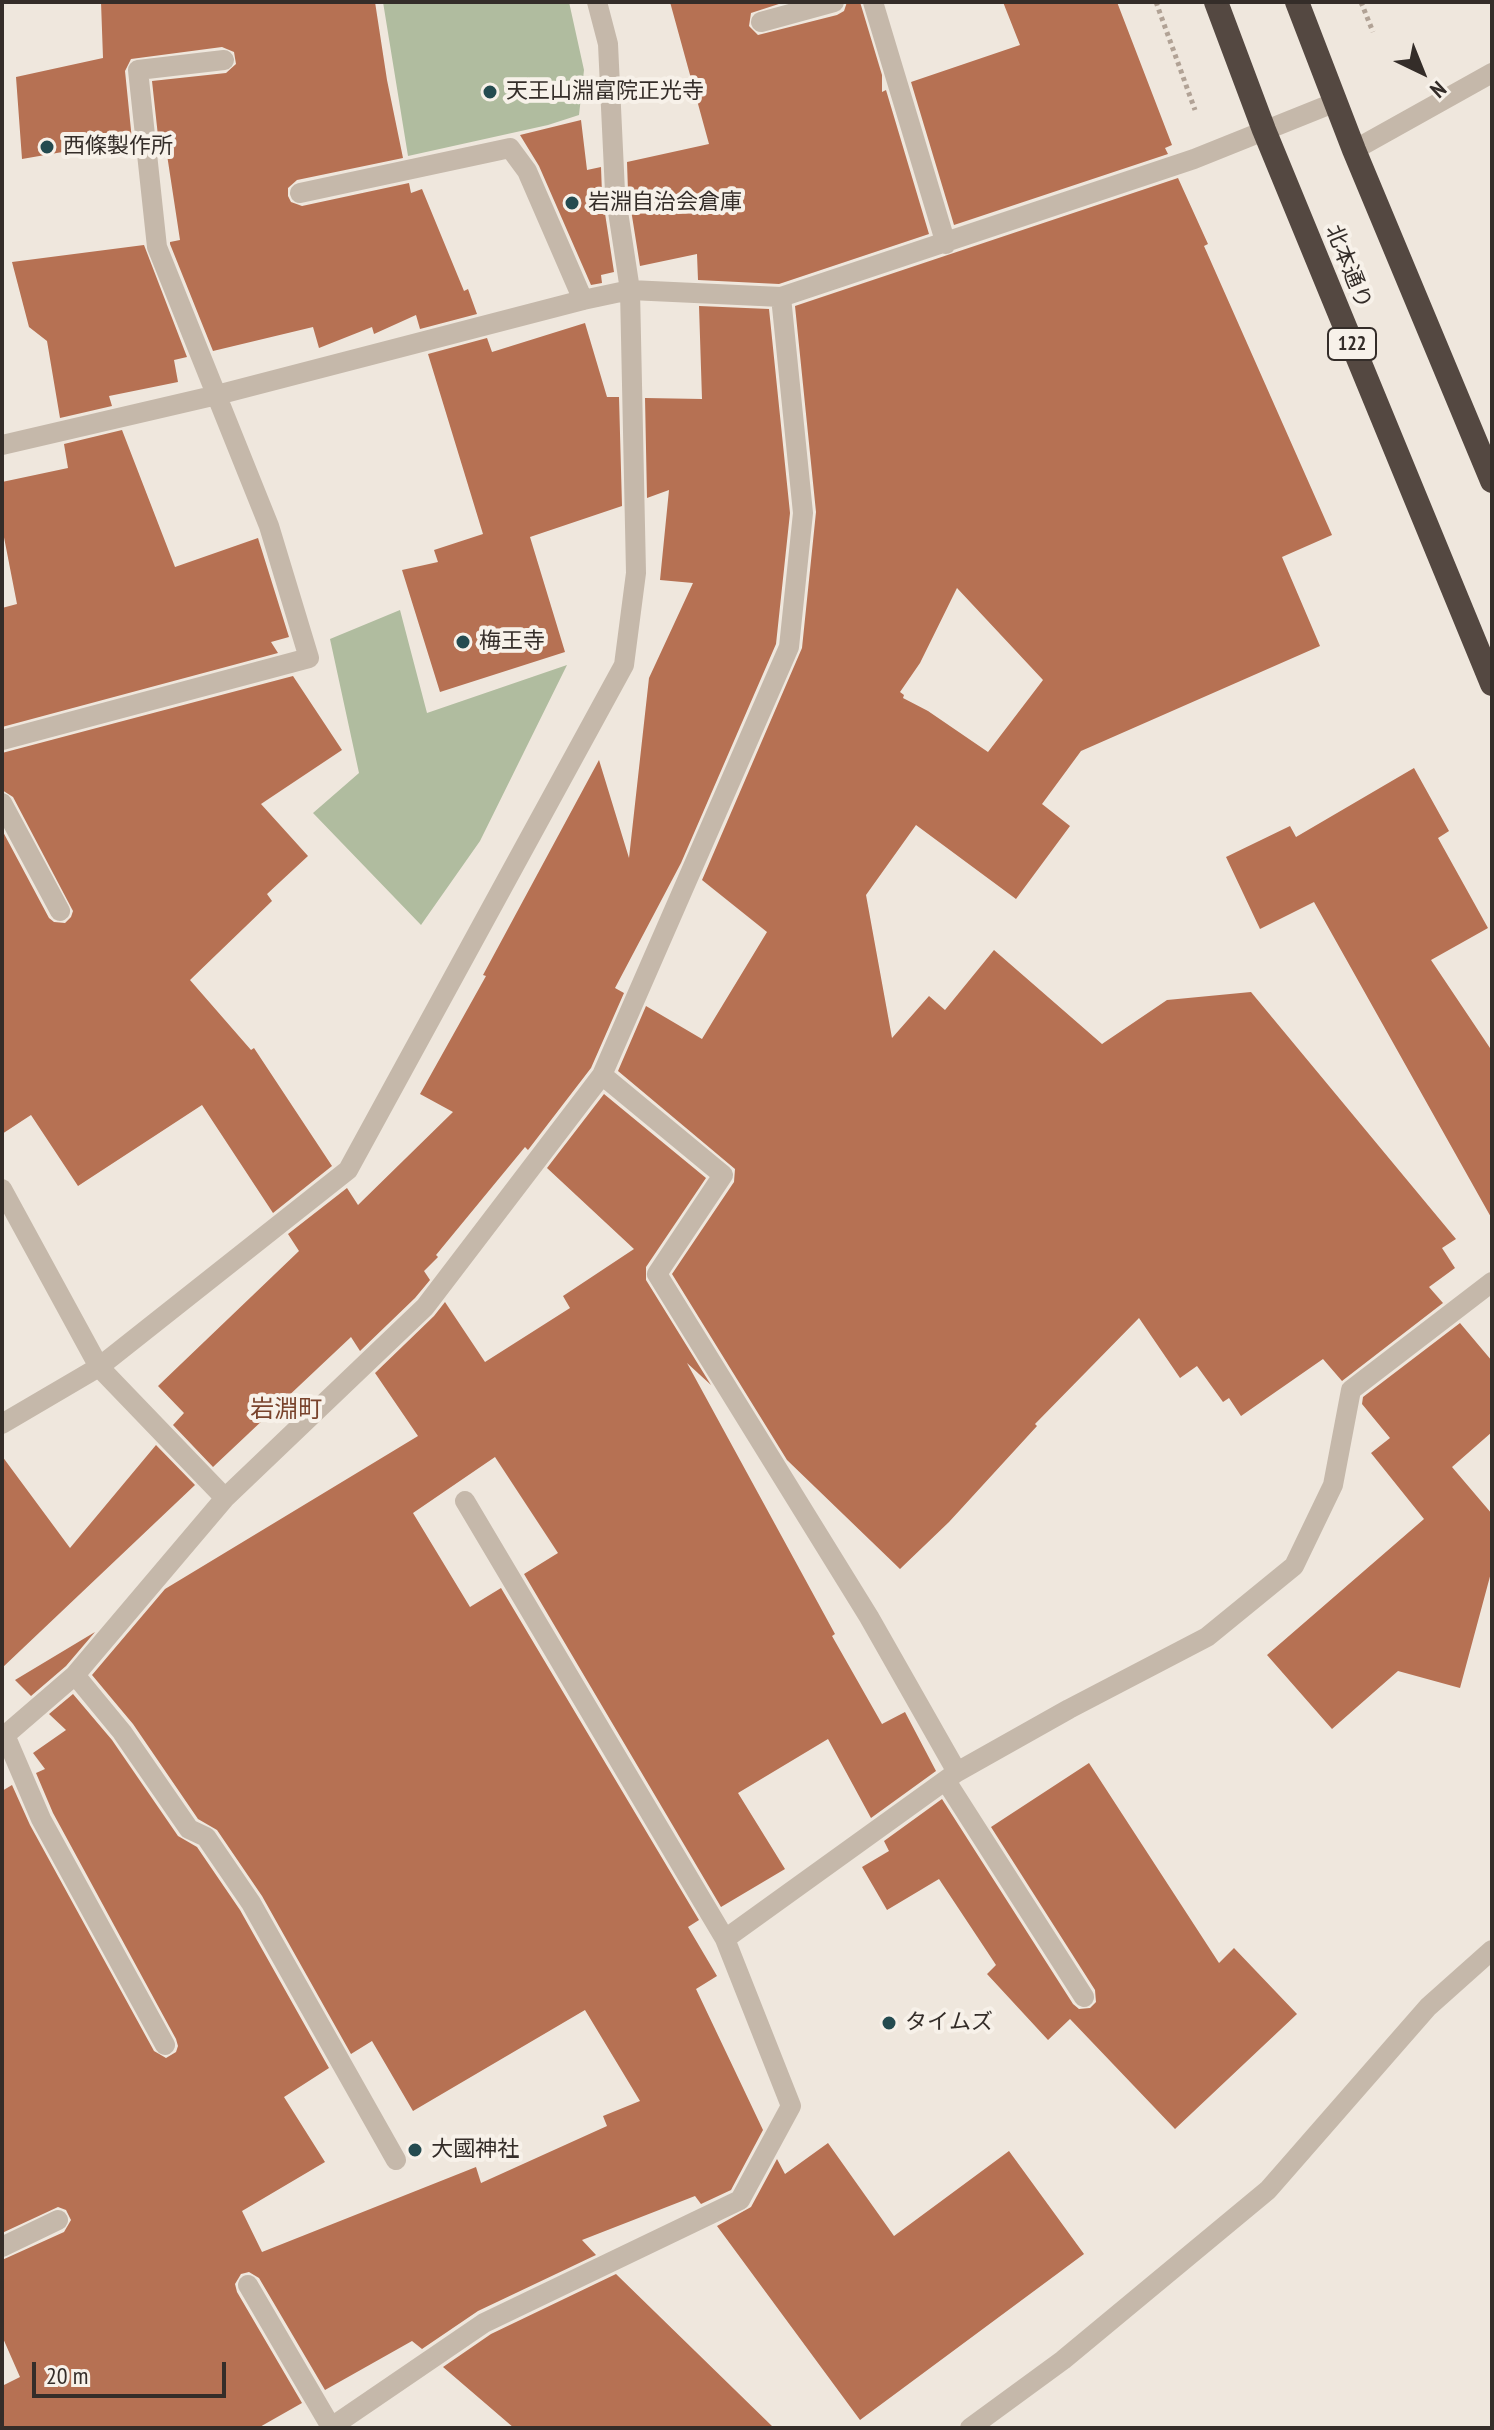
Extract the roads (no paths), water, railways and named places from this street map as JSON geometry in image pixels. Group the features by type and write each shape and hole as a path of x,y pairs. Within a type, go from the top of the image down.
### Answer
{"highway":[{"name":"北本通り","path":"1216,2 1264,130 1492,684"},
{"path":"1297,2 1354,150 1492,481"}],"street":[{"path":"2,1424 99,1367 348,1170 624,665 636,573 630,290 615,192 608,44 597,2"},
{"path":"761,22 834,2"},
{"path":"873,2 946,244"},
{"path":"2,740 309,658 269,526 157,247 138,70 224,60"},
{"path":"1354,150 1492,73"},
{"path":"2,445 217,395 630,290 781,297 1194,159 1336,102"},
{"path":"300,193 510,148 527,171 583,300"},
{"path":"165,2045 41,1819 3,1736 75,1675 225,1498 425,1307 602,1075 789,647 803,513 781,297"},
{"path":"2,803 60,911"},
{"path":"602,1075 723,1175 657,1274 869,1617 952,1776 1084,1997"},
{"path":"2,1189 99,1367 225,1498"},
{"path":"725,1939 952,1776 1207,1637 1294,1566 1333,1485 1351,1390 1492,1282"},
{"path":"248,2285 331,2428 484,2323 740,2200 791,2106 725,1939 465,1501"},
{"path":"75,1675 122,1732 189,1829 206,1837 251,1903 396,2160"},
{"path":"970,2428 1063,2360 1268,2190 1428,2007 1492,1950"},
{"path":"2,2247 58,2220"}],"place":[{"name":"天王山淵富院正光寺","path":"490,92"},
{"name":"西條製作所","path":"47,147"},
{"name":"岩淵自治会倉庫","path":"572,203"},
{"name":"梅王寺","path":"463,642"},
{"name":"タイムズ","path":"889,2023"},
{"name":"大國神社","path":"415,2150"}],"district":[{"name":"岩淵町","path":"286,1410"}]}
